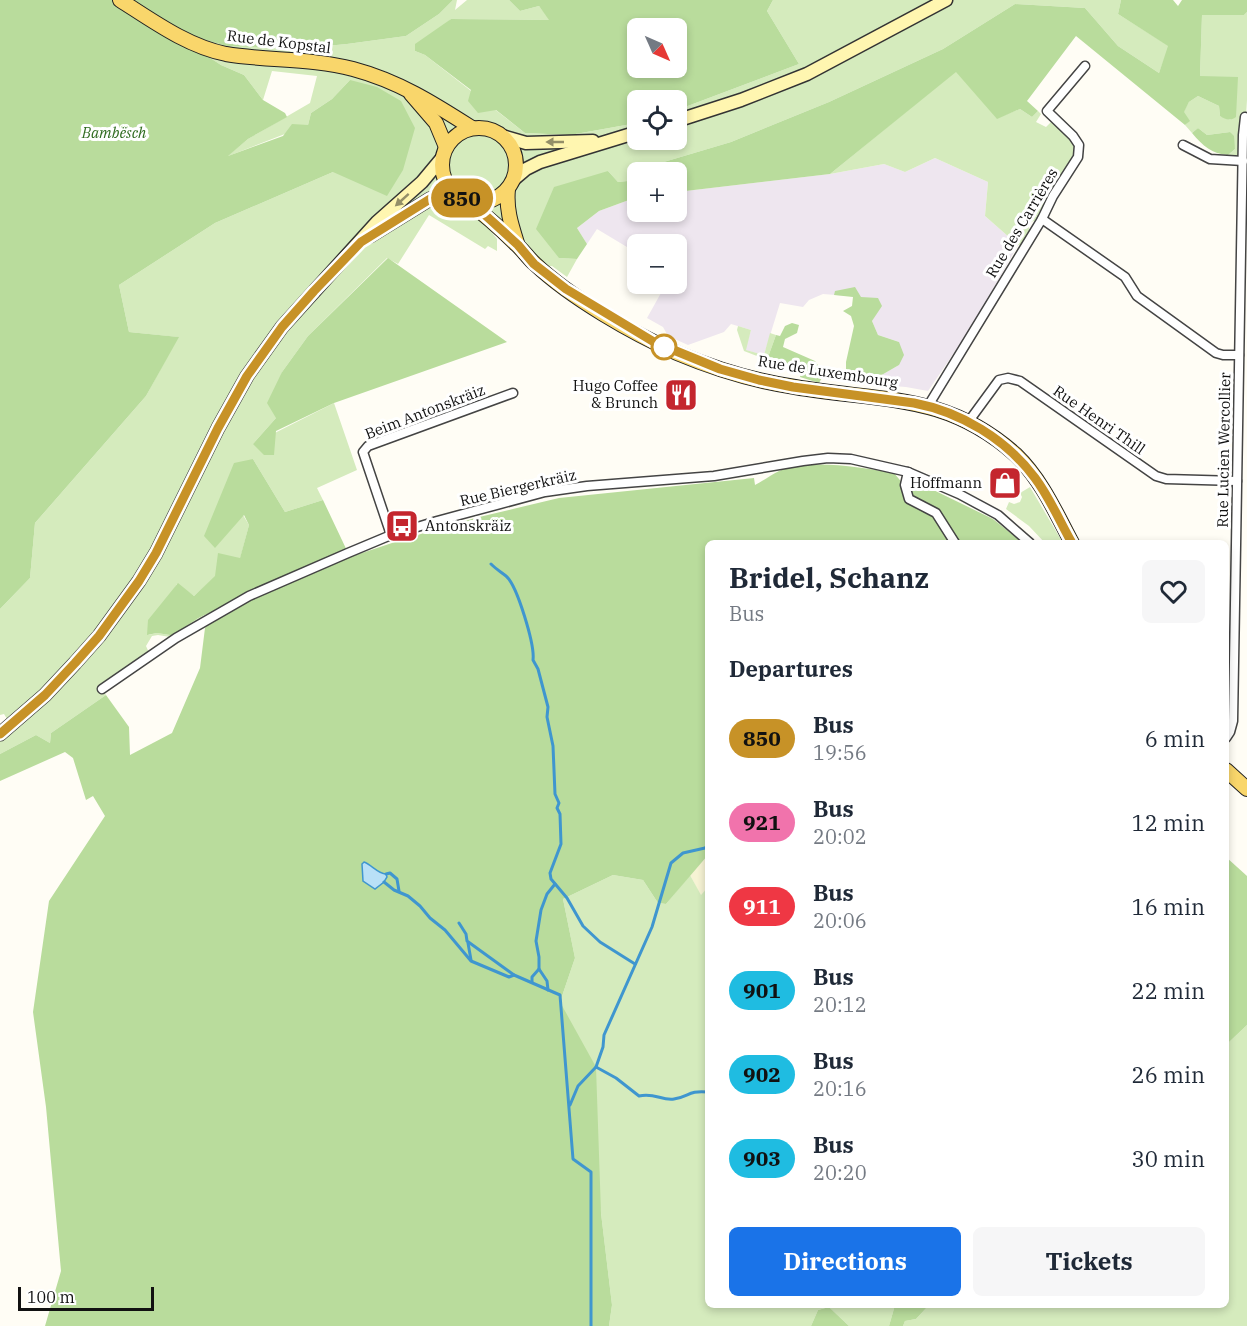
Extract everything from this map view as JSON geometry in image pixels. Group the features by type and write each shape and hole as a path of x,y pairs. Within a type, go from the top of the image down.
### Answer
{"main road":[{"name":"Rue de Kopstal","path":"120,0 161,27 190,42 224,53 266,59 309,60 381,78 431,101 472,128"},
{"path":"687,117 741,100 807,74 946,0"},
{"name":"Rue de Kopstal","path":"407,90 436,123 444,153"},
{"path":"0,734 45,695 99,636 123,605 156,553 218,428 247,376 282,327 377,222 422,182 453,139 461,132 472,128 483,128 526,143 609,140"},
{"path":"361,242 430,199 459,196 476,202 488,201 499,196 526,169 540,162 627,135"},
{"path":"502,136 514,152 516,161 510,184"},
{"path":"444,153 444,176 459,196"},
{"name":"Rue de Luxembourg","path":"510,184 508,217 518,245"},
{"name":"Rue de Luxembourg","path":"459,196 484,214 518,245 534,264 582,299 654,342 700,362 759,380 793,387 901,400 928,406 969,421 993,438 1023,464 1035,478 1070,540"},
{"path":"1229,773 1247,789"}],"street":[{"name":"Rue des Carrières","path":"928,406 1078,157 1079,145 1073,136 1047,111 1085,66"},
{"name":"Rue Lucien Wercollier","path":"1229,734 1233,721 1237,481 1243,369 1239,355 1245,117"},
{"path":"1184,145 1210,159 1243,161"},
{"path":"1042,219 1125,278 1137,296 1216,353 1239,355"},
{"name":"Rue Henri Thill","path":"969,421 999,380 1008,378 1020,381 1156,476 1166,479 1237,481"},
{"name":"Beim Antonskräiz","path":"392,535 363,452 368,446 513,393"},
{"name":"Rue Biergerkräiz","path":"102,689 176,638 249,596 392,535 545,492 587,486 714,476 828,458 851,459 908,472 959,494 998,515 1027,540"},
{"path":"908,472 904,485 909,499 936,513 953,540"},
{"path":"1236,540 1247,544"}],"shaded area":[{"path":"935,158 988,182 985,216 1018,245 971,328 928,391 866,384 899,365 899,342 878,335 872,321 881,306 861,297 823,294 809,300 803,307 780,303 764,355 745,350 751,330 731,324 724,332 688,345 668,336 663,327 647,318 660,294 687,294 687,234 627,234 627,247 597,229 587,244 577,228 599,211 627,201 627,222 687,222 687,191 830,174 884,164 905,172"},
{"path":"705,858 705,891 701,896 690,875"}],"green space":[{"name":"Bambësch","path":"0,0 453,0 439,14 406,36 347,44 305,48 227,46 164,28 221,65 244,75 263,100 285,113 287,117 248,139 228,156 283,136 292,124 308,125 311,113 332,99 350,80 377,87 401,101 415,128 403,170 387,196 333,172 215,223 119,285 129,332 179,337 146,396 35,523 30,578 0,609"},
{"path":"453,0 457,0 455,10 467,0 509,0 520,11 539,6 550,20 451,19 415,51 425,55 525,133 570,135 627,125 627,150 687,150 687,106 799,64 767,11 773,0 1121,0 1118,14 1169,46 1159,73 1118,46 1085,8 1015,4 943,49 829,102 731,142 664,162 627,162 627,181 618,182 608,171 559,258 577,259 567,277 552,266 539,268 486,225 497,239 497,251 488,246 485,249 429,215 398,264 387,258 308,336 282,372 276,418 253,444 334,403 357,470 317,488 323,500 285,512 253,459 215,547 243,515 249,525 240,559 194,596 177,584 148,635 157,633 176,636 198,618 224,610 205,628 205,621 176,638 152,636 146,646 151,657 102,689 106,695 51,733 50,743 36,735 0,754 0,725 7,719 4,714 0,715 0,609 30,578 35,523 146,396 178,337 129,332 119,285 215,223 333,172 350,80 332,99 311,113 308,125 226,157 248,139 310,103 317,76 272,71 263,100 244,75 221,65 161,27 305,48 406,36 439,14"},
{"path":"509,0 773,0 767,11 799,64 687,106 687,90 627,90 627,125 570,135 525,133 496,110 478,113 468,101 471,90 425,55 415,51 415,44 451,19 549,20 539,6 520,11"},
{"path":"1121,0 1173,0 1178,6 1182,0 1247,0 1247,12 1244,15 1202,15 1200,76 1238,77 1236,117 1226,119 1220,116 1219,106 1198,96 1189,102 1184,112 1190,121 1185,125 1076,36 1027,101 1038,111 1032,117 1020,109 997,119 956,72 830,174 687,191 687,162 664,162 731,142 829,102 943,49 1015,4 1085,8 1118,46 1159,73 1168,46 1118,14"},
{"path":"1247,12 1247,100 1243,161 1228,155 1235,149 1230,132 1207,135 1198,128 1192,133 1185,125 1189,121 1183,113 1189,102 1198,96 1219,106 1220,116 1231,120 1200,76 1202,14 1244,15"},
{"path":"956,71 997,118 1020,109 1032,117 1038,111 1041,114 1036,122 1046,127 1051,122 1077,146 1076,155 1047,197 1035,221 1028,222 1030,232 1023,244 1018,245 985,216 988,182 935,158 905,172 884,164 830,174"},
{"path":"1198,128 1207,135 1230,132 1234,136 1235,149 1228,155 1212,151 1192,133"},
{"path":"608,171 618,182 627,181 627,201 599,211 577,228 587,244 577,259 559,258 536,229 554,187"},
{"path":"388,258 507,342 334,403 276,431 274,455 264,455 253,444 276,418 267,403 282,372 308,336"},
{"path":"855,287 861,297 878,298 882,306 872,321 878,335 899,342 904,355 899,365 866,384 846,380 846,362 854,326 851,316 843,311 852,306 853,297 834,295 835,291"},
{"path":"792,323 799,325 797,333 785,339 783,347 815,361 824,374 819,383 800,377 802,369 767,360 776,335 780,336 785,326"},
{"path":"738,326 751,330 746,350 764,355 770,333 776,335 767,360 744,351 737,330"},
{"path":"253,459 285,512 323,500 350,557 475,518 559,498 754,478 755,485 779,471 805,465 851,467 894,473 904,485 913,480 993,519 1019,540 705,540 705,858 666,904 658,903 643,880 613,875 563,899 575,958 560,1002 596,1067 601,1213 612,1305 609,1326 45,1326 61,1271 46,1107 33,1012 49,901 105,816 93,796 86,800 73,758 65,752 0,781 0,754 36,735 50,743 51,733 106,695 129,727 130,755 172,733 200,668 205,628 223,610 198,618 176,636 157,633 147,635 148,620 178,583 194,596 215,576 218,553 240,558 249,525 244,515 215,548 204,536 234,463"},
{"path":"1030,487 1061,540 1042,540 1029,526 1006,509 1009,502 1014,504 1020,502 1022,497 1020,493"},
{"path":"1229,860 1247,876 1247,1025 1229,1042"},
{"path":"613,875 643,880 658,903 666,904 690,875 701,895 705,890 705,1308 825,1308 818,1310 811,1326 609,1326 612,1305 601,1213 560,1002 575,958 563,899"},
{"path":"1247,1025 1247,1326 903,1326 905,1321 916,1319 926,1308 1229,1308 1229,1042"},
{"path":"830,1308 894,1308 889,1326 849,1326"},
{"path":"830,1308 849,1326 811,1326 818,1310"},
{"path":"894,1308 926,1308 916,1319 905,1321 903,1326 889,1326"}],"water":[{"path":"364,862 386,874 384,882 375,889 363,881 362,864"}],"waterway":[{"path":"491,564 506,576 520,603 531,642 533,660 538,669 548,707 547,717 553,746 555,794 559,803 557,808 560,814 561,844 550,873 551,879 567,898 583,926 600,942 635,964"},
{"path":"570,1105 578,1086 596,1067 603,1047 604,1035 652,927 671,863 683,853 705,848"},
{"path":"386,874 390,873 397,879 399,891"},
{"path":"384,882 420,906 445,930 471,961 509,977 514,975"},
{"path":"548,990 547,981 539,969 536,941 541,910 547,894 555,884"},
{"path":"459,923 466,934 467,941 514,975 560,995 573,1159 591,1172 591,1326"},
{"path":"468,943 471,960"},
{"path":"532,982 532,977 539,969"},
{"path":"596,1067 616,1078 639,1096 649,1095 670,1099 705,1092"}],"bus line":[{"name":"850","path":"0,734 45,695 99,636 123,605 156,553 218,428 247,376 282,327 361,242 430,199 453,192 484,214 518,245 534,264 566,289 620,323 680,354 759,380 821,391 901,400 928,406 969,421 1017,456 1035,478 1070,540"}],"place":[{"name":"Hugo Coffee & Brunch","path":"681,395"},
{"name":"Hoffmann","path":"1005,483"},
{"name":"Antonskräiz","path":"402,526"}]}
